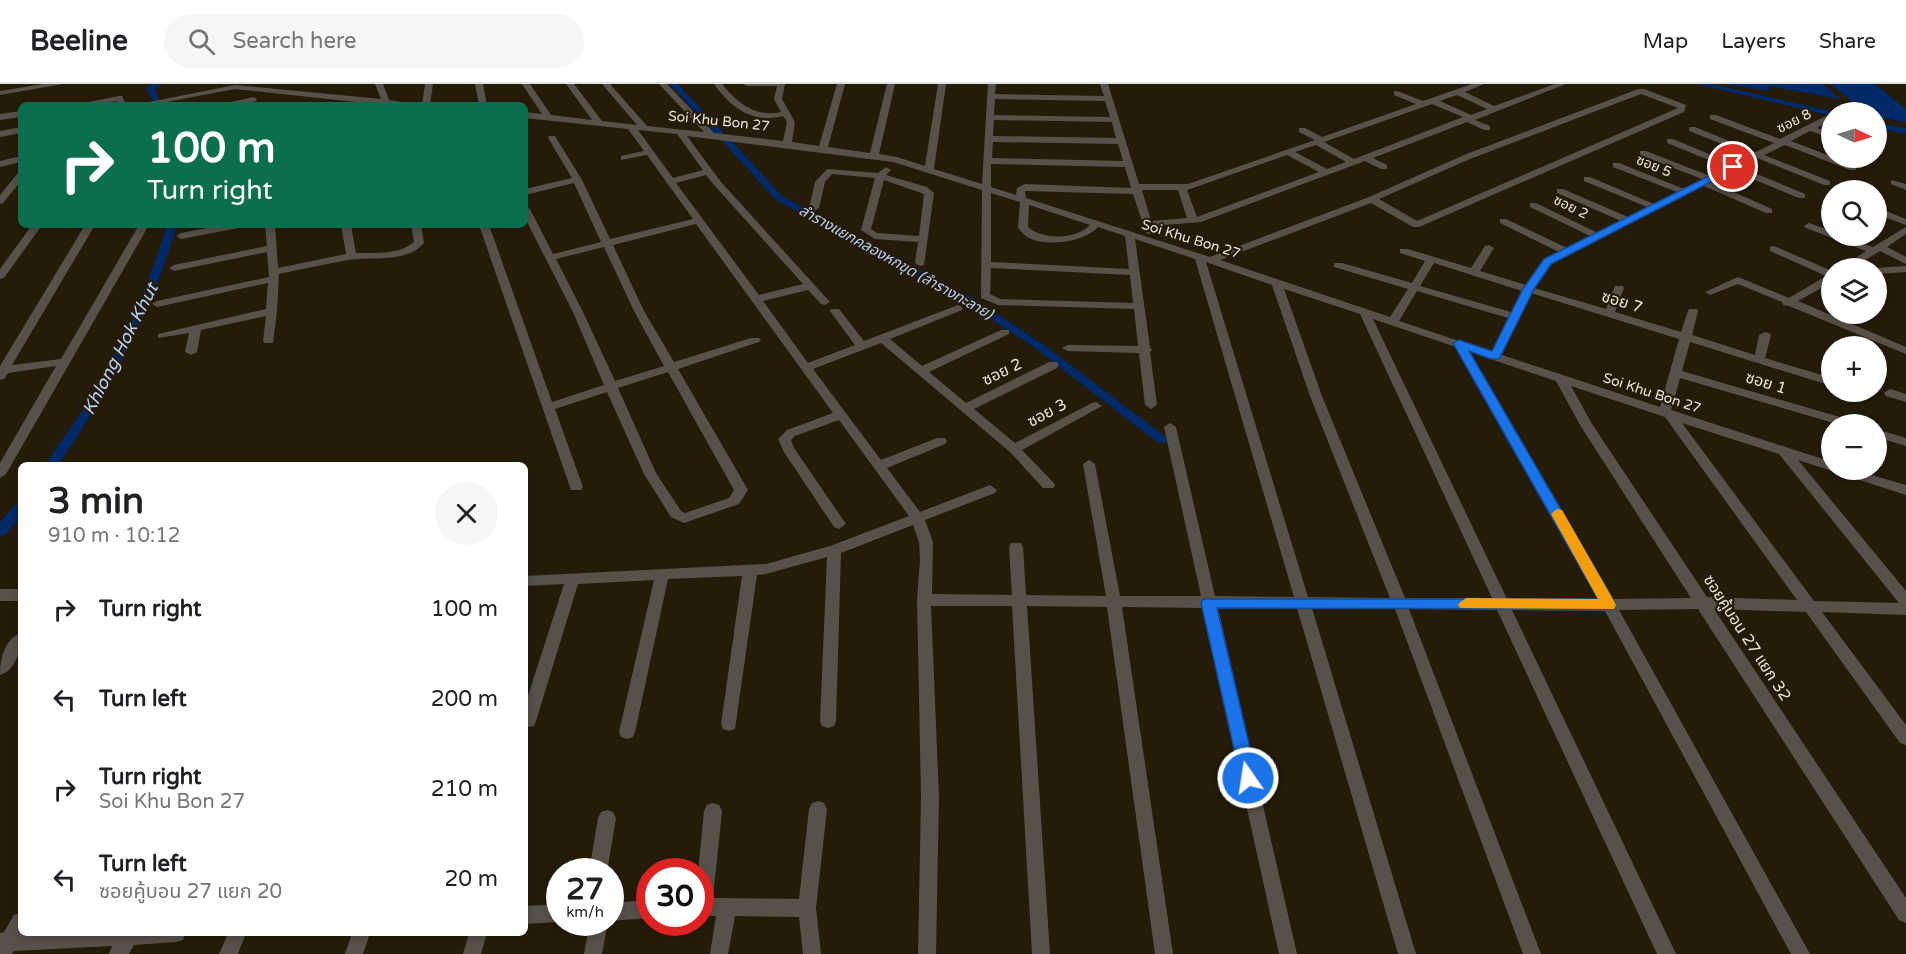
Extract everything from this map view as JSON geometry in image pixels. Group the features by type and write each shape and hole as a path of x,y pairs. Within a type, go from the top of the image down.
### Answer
{"street":[{"path":"1,92 15,84"},
{"path":"1,92 59,84"},
{"path":"180,84 184,95"},
{"path":"379,84 387,102"},
{"path":"426,102 429,84"},
{"path":"479,84 482,102"},
{"path":"526,84 548,117"},
{"path":"570,84 599,123"},
{"path":"606,84 638,128 650,152 697,218 917,517 926,542 924,600 930,796 927,954"},
{"path":"663,84 712,136"},
{"path":"718,84 738,106 749,113 770,117 786,113"},
{"path":"747,84 781,84 778,99 791,128 787,144"},
{"path":"823,148 841,84"},
{"path":"874,155 891,84"},
{"path":"929,169 942,84"},
{"path":"992,84 983,293 988,299 998,303 1139,306"},
{"path":"1104,84 1153,243"},
{"path":"1095,225 1089,234 1081,237 1032,236 1023,228 1023,200 1020,190 1025,187 1182,188 1480,84"},
{"path":"1146,224 1194,221 1562,84"},
{"path":"152,102 228,87 267,88 320,101 354,102"},
{"path":"254,102 267,88"},
{"path":"1372,199 1416,225 1683,107 1641,91 1467,158 1372,199 1205,259 1303,603 1407,954"},
{"path":"1458,92 1493,109"},
{"path":"1397,93 1423,104"},
{"path":"992,96 1110,99"},
{"path":"95,102 118,98 120,102"},
{"path":"1433,101 1487,128"},
{"path":"0,117 18,114"},
{"name":"Soi Khu Bon 27","path":"528,115 823,148 894,159 1205,259 1821,464"},
{"path":"989,117 1116,120"},
{"path":"1713,117 1821,156"},
{"name":"ซอย 8","path":"1495,357 1528,289 1543,266 1564,251 1595,235 1821,123"},
{"path":"1692,129 1821,181"},
{"path":"1812,129 1821,132"},
{"path":"1302,130 1353,162"},
{"path":"0,134 18,131"},
{"path":"680,132 709,171 825,302"},
{"path":"528,215 612,386 656,485 678,516 688,517 734,501 741,490 639,310 577,180 552,138"},
{"path":"988,139 1122,141"},
{"path":"1670,141 1802,196"},
{"path":"624,158 650,152"},
{"path":"1288,152 1326,172"},
{"path":"1643,153 1769,211"},
{"path":"1364,157 1384,167"},
{"path":"894,159 880,176 866,224 868,233 924,239"},
{"path":"0,164 18,160"},
{"path":"987,161 1130,164"},
{"name":"ซอย 5","path":"1616,165 1682,192"},
{"path":"672,181 709,171"},
{"path":"814,208 824,173 837,171 880,176 929,193 921,263"},
{"path":"0,201 18,179"},
{"path":"1587,179 1654,207"},
{"path":"528,191 577,180"},
{"path":"1894,182 1906,187"},
{"path":"1182,188 1194,221"},
{"path":"1560,191 1627,220"},
{"name":"ซอย 2","path":"1533,206 1595,235"},
{"path":"1887,214 1906,222"},
{"path":"549,258 697,218"},
{"path":"1503,221 1564,251"},
{"path":"1809,226 1821,231"},
{"path":"0,276 35,228"},
{"path":"1,372 88,228"},
{"path":"0,474 142,228"},
{"path":"181,236 223,228"},
{"path":"268,341 274,275 270,228"},
{"path":"346,228 351,256"},
{"path":"156,304 351,256 383,256 413,248 419,243 416,228"},
{"path":"485,228 576,487"},
{"path":"1863,258 1906,230"},
{"path":"1130,236 1146,350 1151,405"},
{"path":"1868,246 1906,261"},
{"path":"174,268 273,248"},
{"path":"1473,273 1488,248"},
{"path":"1774,249 1821,271"},
{"name":"ซอย 7","path":"1404,251 1821,379"},
{"path":"0,258 15,256"},
{"path":"1393,322 1415,290 1431,260"},
{"path":"986,265 1134,272"},
{"path":"1338,265 1415,290 1516,317"},
{"path":"1887,270 1906,269"},
{"path":"1710,292 1737,280 1787,303 1906,351"},
{"path":"1276,283 1316,396 1400,604 1532,954"},
{"path":"1787,303 1821,283"},
{"path":"757,299 810,286"},
{"path":"1609,315 1619,288"},
{"path":"806,368 958,308"},
{"path":"162,336 272,311"},
{"path":"835,311 862,347"},
{"path":"1693,311 1674,372 1667,414 1906,738"},
{"path":"1364,312 1667,954"},
{"path":"191,352 196,328"},
{"path":"921,371 1005,332"},
{"path":"1759,360 1765,335"},
{"path":"882,338 1014,449 1048,486"},
{"path":"548,407 755,340"},
{"path":"1459,343 1609,605 1801,954"},
{"path":"1068,348 1146,350"},
{"path":"1,372 64,362"},
{"name":"ซอย 2","path":"964,408 1053,365"},
{"name":"ซอย 1","path":"1674,372 1821,416"},
{"name":"ซอยคู้บอน 27 แยก 32","path":"1561,379 1586,425 1906,914"},
{"path":"1890,393 1906,398"},
{"name":"ซอย 3","path":"1014,449 1096,405"},
{"path":"839,524 788,449 784,439 791,433 841,415"},
{"path":"1170,427 1288,954"},
{"path":"1887,436 1906,442"},
{"path":"879,465 941,441"},
{"path":"1784,452 1906,601"},
{"path":"1089,464 1114,602 1164,954"},
{"path":"1874,480 1906,490"},
{"path":"528,581 750,571 773,567 834,550 990,490"},
{"path":"1016,547 1041,954"},
{"path":"828,721 834,550"},
{"path":"729,724 750,571"},
{"path":"627,732 662,575"},
{"path":"528,721 573,578"},
{"path":"0,596 18,595"},
{"path":"924,600 1609,605 1702,603 1906,609"},
{"path":"0,669 18,643"},
{"path":"812,954 807,908 818,808"},
{"path":"707,858 712,811"},
{"path":"600,858 607,818"},
{"path":"714,907 807,908"},
{"path":"719,954 727,908"},
{"path":"528,915 546,914"},
{"path":"3,946 18,926"},
{"path":"3,946 118,936"},
{"path":"118,954 128,936"},
{"path":"228,954 236,936"},
{"path":"354,954 360,936"},
{"path":"472,954 477,936"},
{"path":"593,954 596,936"}],"water":[{"path":"1725,84 1823,84 1840,99 1769,86 1769,91"},
{"path":"1830,84 1875,84 1906,109 1906,122 1887,119 1887,102 1852,102"}],"waterway":[{"name":"Khlong Hok Khut","path":"157,102 150,88 158,84"},
{"name":"ลำรางแยกคลองหกขุด (ลำรางทะลาย)","path":"674,84 720,134"},
{"path":"1701,84 1821,111"},
{"path":"1887,127 1906,131"},
{"name":"ลำรางแยกคลองหกขุด (ลำรางทะลาย)","path":"726,140 779,198 969,300 1039,346 1162,440"},
{"name":"Khlong Hok Khut","path":"53,462 89,409 123,350 151,289 171,228"},
{"name":"Khlong Hok Khut","path":"0,531 18,510"}],"slow traffic":[{"path":"1466,604 1609,605 1557,514"}],"route":[{"path":"1248,778 1209,603 1609,605 1459,343 1495,357 1528,289 1548,262 1564,251 1733,167"}]}
